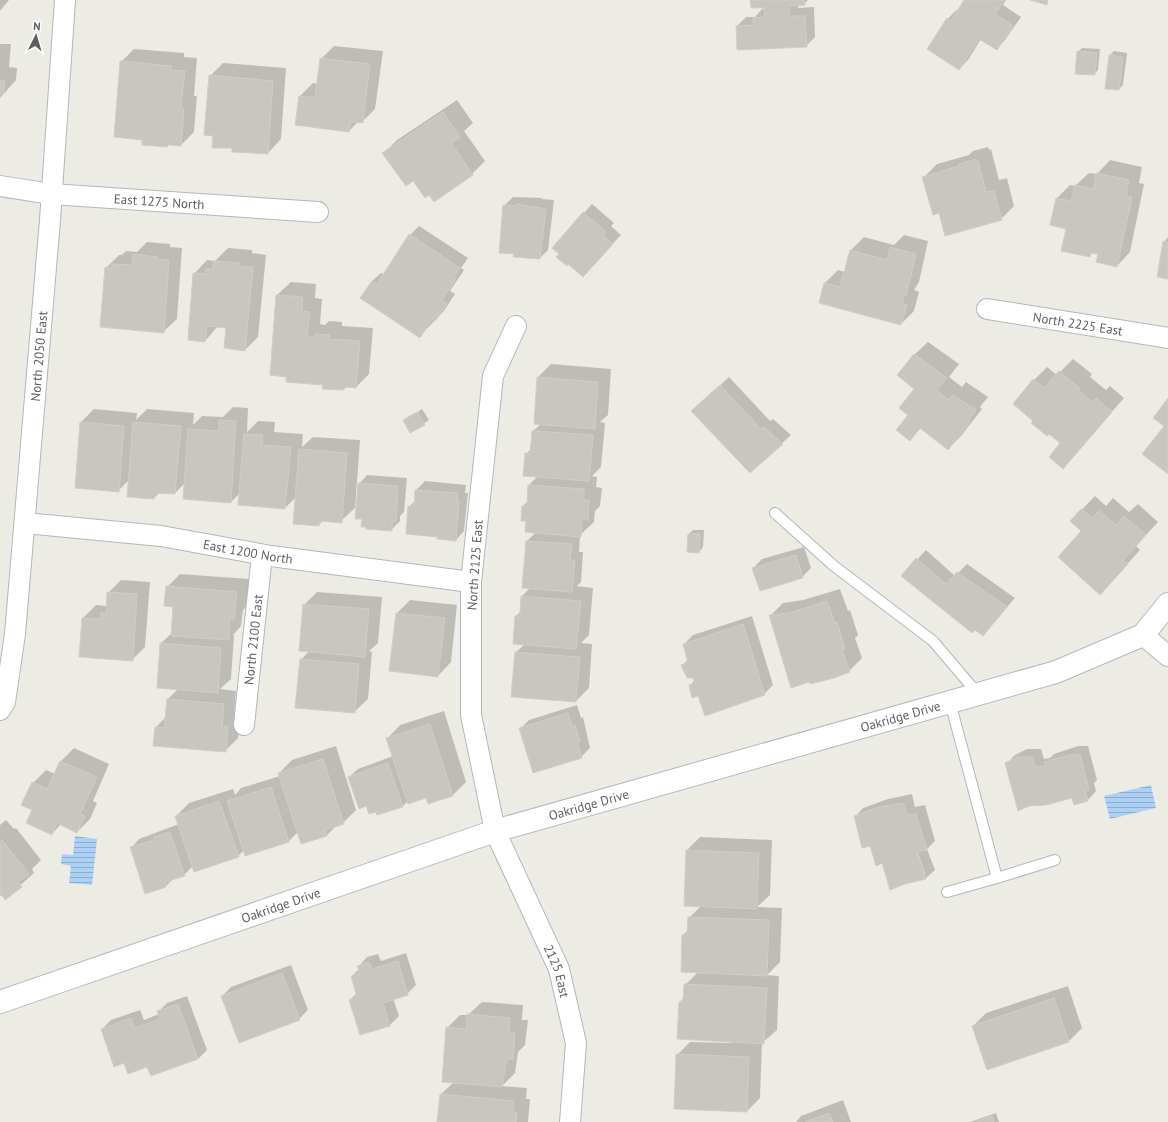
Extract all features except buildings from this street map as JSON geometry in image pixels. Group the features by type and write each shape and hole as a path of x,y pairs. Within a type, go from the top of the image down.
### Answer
{"street":[{"name":"North 2050 East","path":"0,710 5,702 15,634 52,194 64,0"},
{"name":"East 1275 North","path":"0,186 52,194 318,212"},
{"name":"North 2225 East","path":"987,309 1168,338"},
{"name":"North 2125 East","path":"495,831 471,715 471,582 493,376 516,326"},
{"name":"East 1200 North","path":"25,523 162,536 262,555 471,582"},
{"name":"North 2100 East","path":"244,725 262,555"},
{"name":"Oakridge Drive","path":"0,1002 495,831 1056,672 1143,635 1168,604"},
{"path":"1143,635 1168,656"},
{"name":"2125 East","path":"495,831 559,969 576,1044 570,1122"}],"lane":[{"path":"775,513 834,566 933,641 978,694"},
{"path":"950,702 997,878"},
{"path":"947,892 1055,860"}],"water":[{"path":"1151,785 1156,808 1110,819 1104,796"},
{"path":"75,836 97,839 92,885 69,883 71,866 61,864 62,854 73,855"}]}
